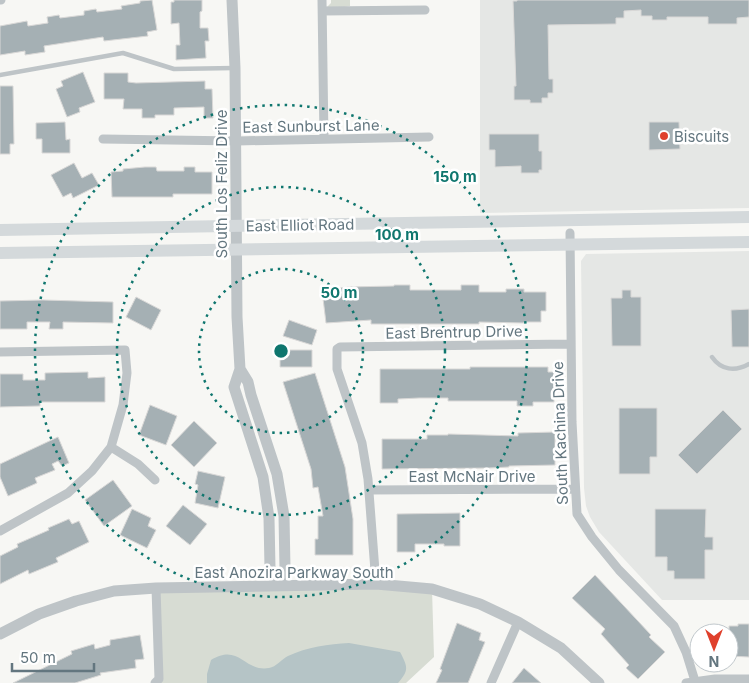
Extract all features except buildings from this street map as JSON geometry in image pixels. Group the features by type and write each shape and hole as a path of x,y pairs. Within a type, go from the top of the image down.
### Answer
{"main road":[{"name":"East Elliot Road","path":"0,230 749,217"},
{"name":"East Elliot Road","path":"0,253 237,250 570,239 749,242"}],"street":[{"name":"South Los Feliz Drive","path":"232,0 237,142 238,337 240,368 248,382 277,474 284,516 285,569 277,586"},
{"path":"322,0 324,139"},
{"path":"323,11 426,10"},
{"name":"East Sunburst Lane","path":"103,139 237,142 430,137"},
{"name":"South Kachina Drive","path":"570,239 574,489 577,514 592,537 619,570 674,626 686,652 695,681"},
{"name":"East Brentrup Drive","path":"370,490 362,443 337,369 338,349 340,346 571,344"},
{"path":"0,352 124,350 127,373 123,405 111,447 92,470 68,493 0,530"},
{"path":"111,447 138,464 155,480"},
{"name":"East McNair Drive","path":"370,490 574,489"},
{"path":"370,490 376,584"},
{"name":"East Anozira Parkway South","path":"1,631 39,614 76,601 114,591 156,588 376,584 432,589 480,604 518,622 561,648 599,683"},
{"path":"155,683 159,680 156,588"},
{"path":"492,683 518,622"},
{"path":"686,683 695,681 749,680"}],"lane":[{"path":"0,74 123,53 174,69 235,68"},
{"path":"712,357 718,365 727,368 737,369 749,364"}],"shaded area":[{"path":"331,0 350,0 350,6 323,11 331,3"},
{"path":"480,0 749,0 749,208 480,213"},
{"path":"749,251 749,600 662,600 599,532 586,506 584,488 581,261 586,254"},
{"path":"156,588 432,589 434,657 406,683 159,683"},
{"path":"349,643 400,652 406,665 404,675 398,683 207,683 207,674 211,660 221,656 235,656 253,666 269,668 288,656 303,650"}],"place":[{"name":"Biscuits","path":"664,136"}]}
